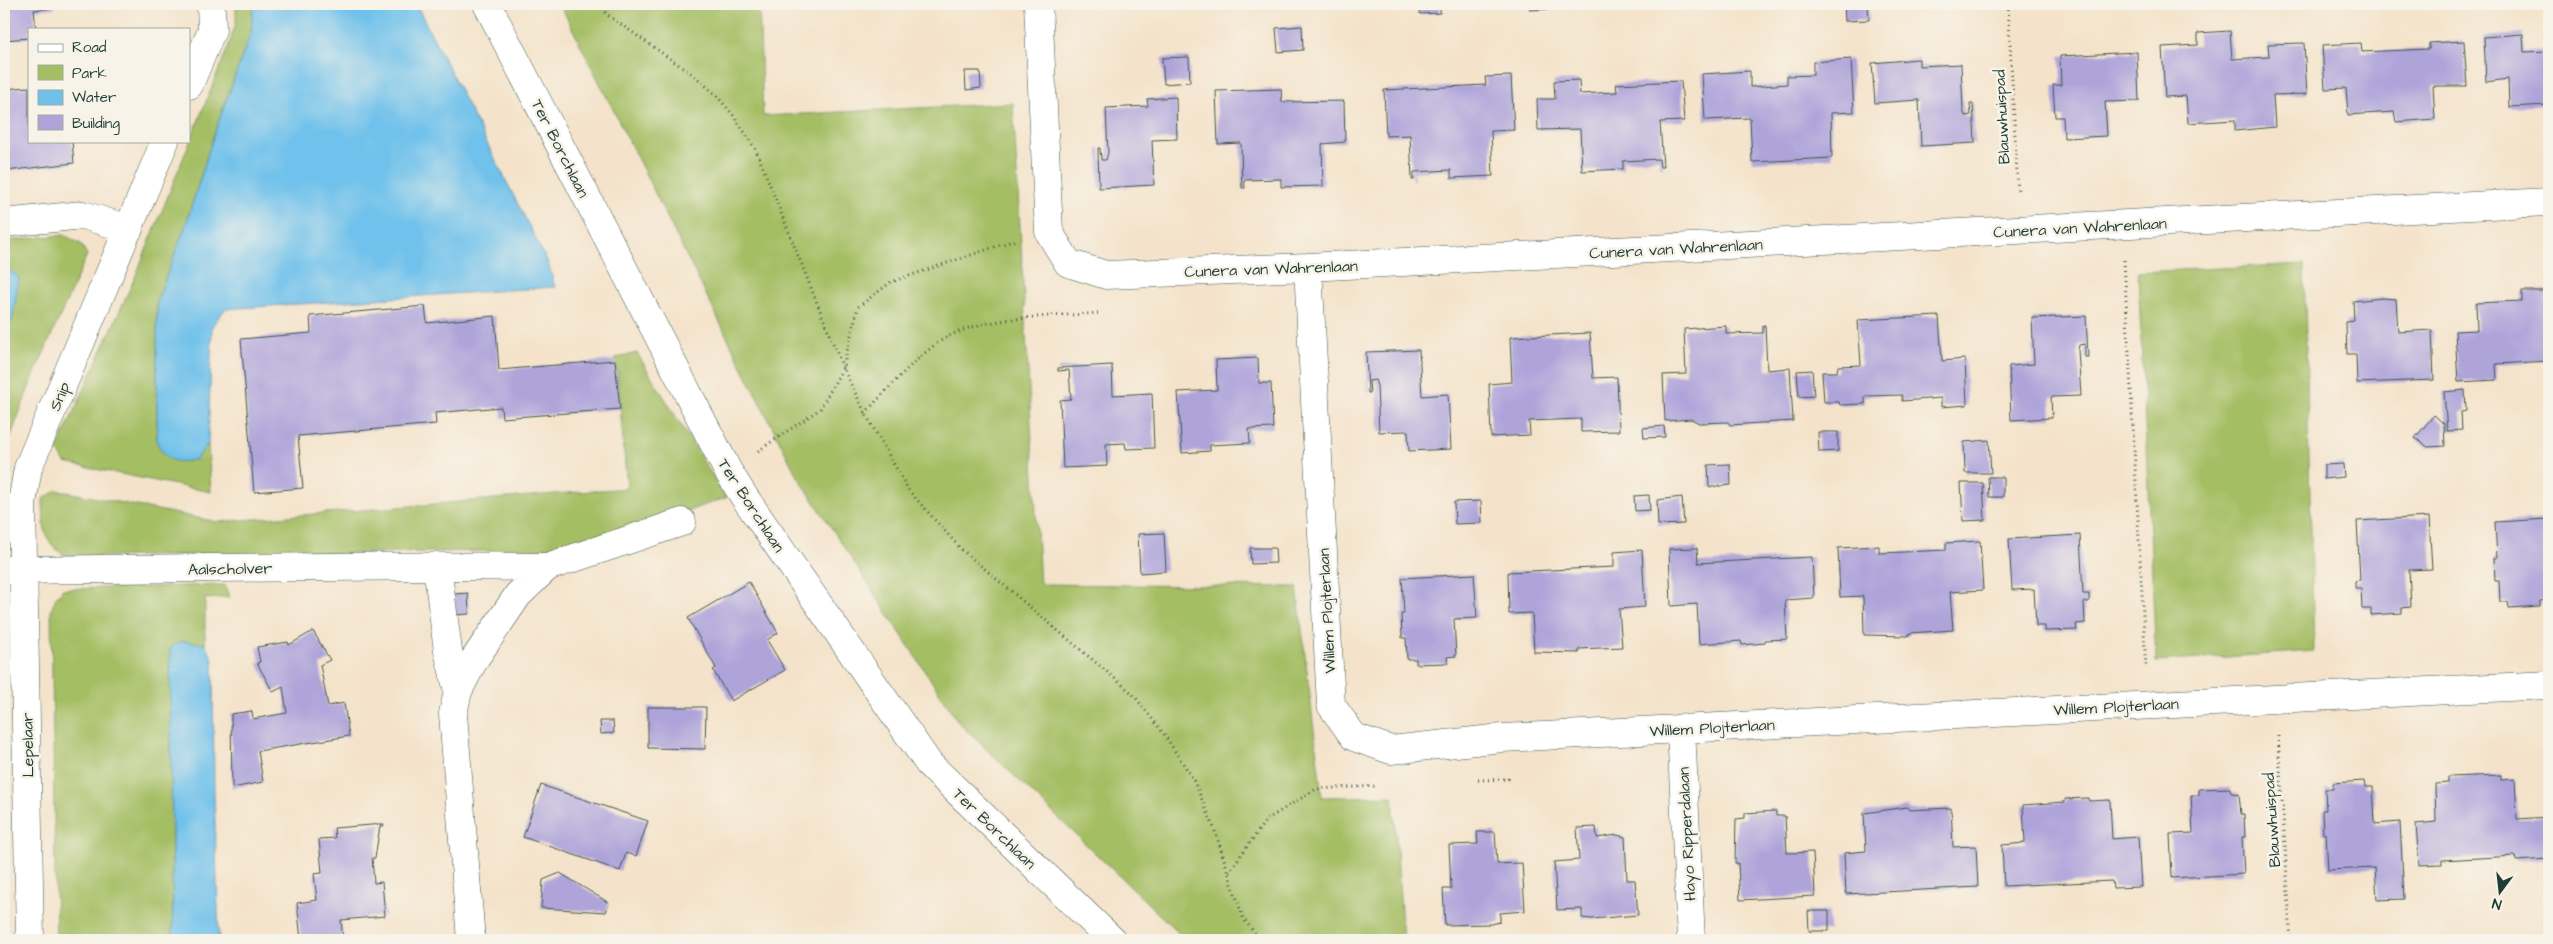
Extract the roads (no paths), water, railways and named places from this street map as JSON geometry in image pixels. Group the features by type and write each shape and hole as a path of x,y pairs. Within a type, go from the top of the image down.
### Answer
{"street":[{"path":"190,83 212,30 211,4"},
{"name":"Ter Borchlaan","path":"487,4 728,471 929,764 1112,940"},
{"name":"Cunera van Wahrenlaan","path":"1038,4 1049,232 1068,263 1106,275 1308,267 2549,202"},
{"name":"Snip","path":"14,570 28,468 165,142"},
{"path":"4,223 83,215 129,229"},
{"name":"Willem Plojterlaan","path":"1308,267 1331,705 1354,737 1391,750 1502,738 2549,685"},
{"name":"Aalscholver","path":"14,570 437,566 548,567 682,522"},
{"name":"Aalscholver","path":"437,566 448,651 458,691"},
{"name":"Aalscholver","path":"470,940 454,714 458,691 474,660 518,595 548,567"},
{"name":"Lepelaar","path":"14,570 30,940"},
{"name":"Hayo Ripperdalaan","path":"1681,728 1691,940"}],"water":[{"path":"253,4 416,4 548,263 555,287 225,309 212,326 208,444 195,460 177,461 165,455 157,443 157,301 186,224 213,137 251,32"},
{"path":"4,266 19,278 12,322 4,328"},
{"path":"183,641 205,644 213,659 214,793 219,940 173,940 170,647"}]}
